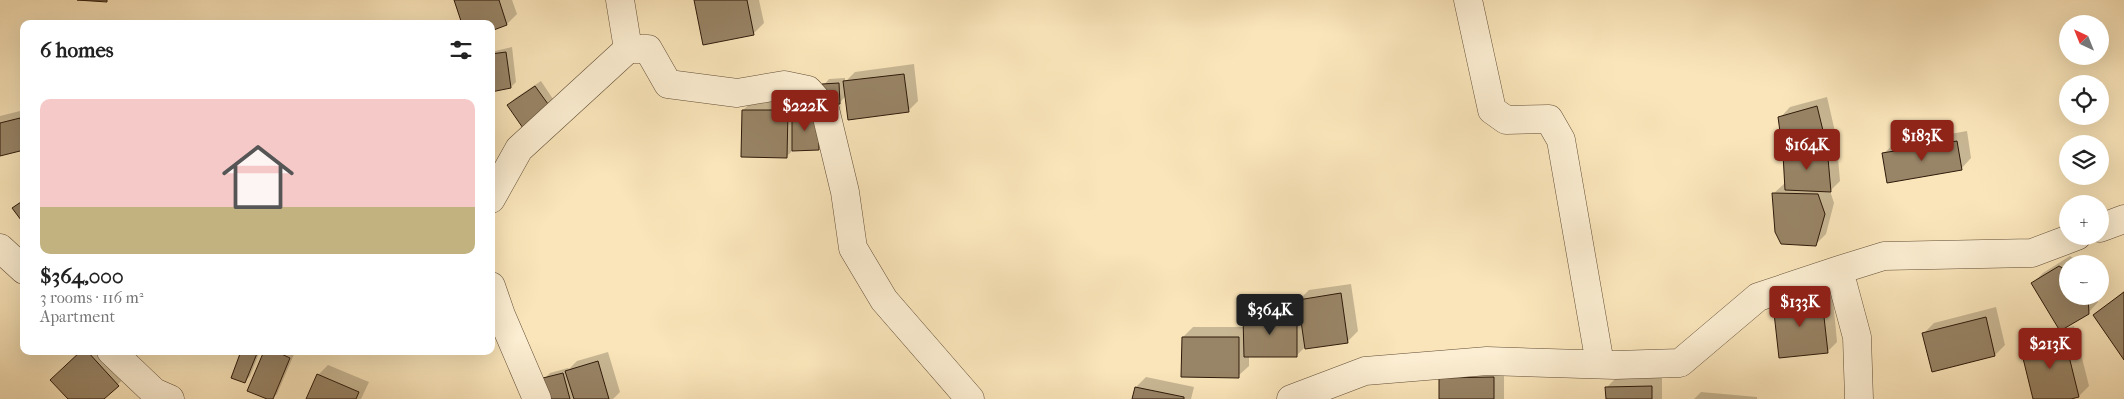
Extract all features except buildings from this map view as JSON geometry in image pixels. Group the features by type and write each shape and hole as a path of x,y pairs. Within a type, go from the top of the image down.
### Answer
{"street":[{"path":"620,0 628,50"},
{"path":"1468,0 1492,110 1506,120 1549,119 1561,140 1600,364"},
{"path":"495,192 519,149 628,50 648,49 668,84 737,93 784,85 808,90 825,109 845,192 853,248 884,300 970,399"},
{"path":"2109,225 2124,219"},
{"path":"1291,399 1365,372 1487,361 1600,364 1680,363 1758,298 1839,270 1884,256 2032,253 2059,243"},
{"path":"0,248 20,266"},
{"path":"1839,270 1858,338 1859,399"},
{"path":"495,298 537,399"},
{"path":"115,355 154,392 170,399"}]}
